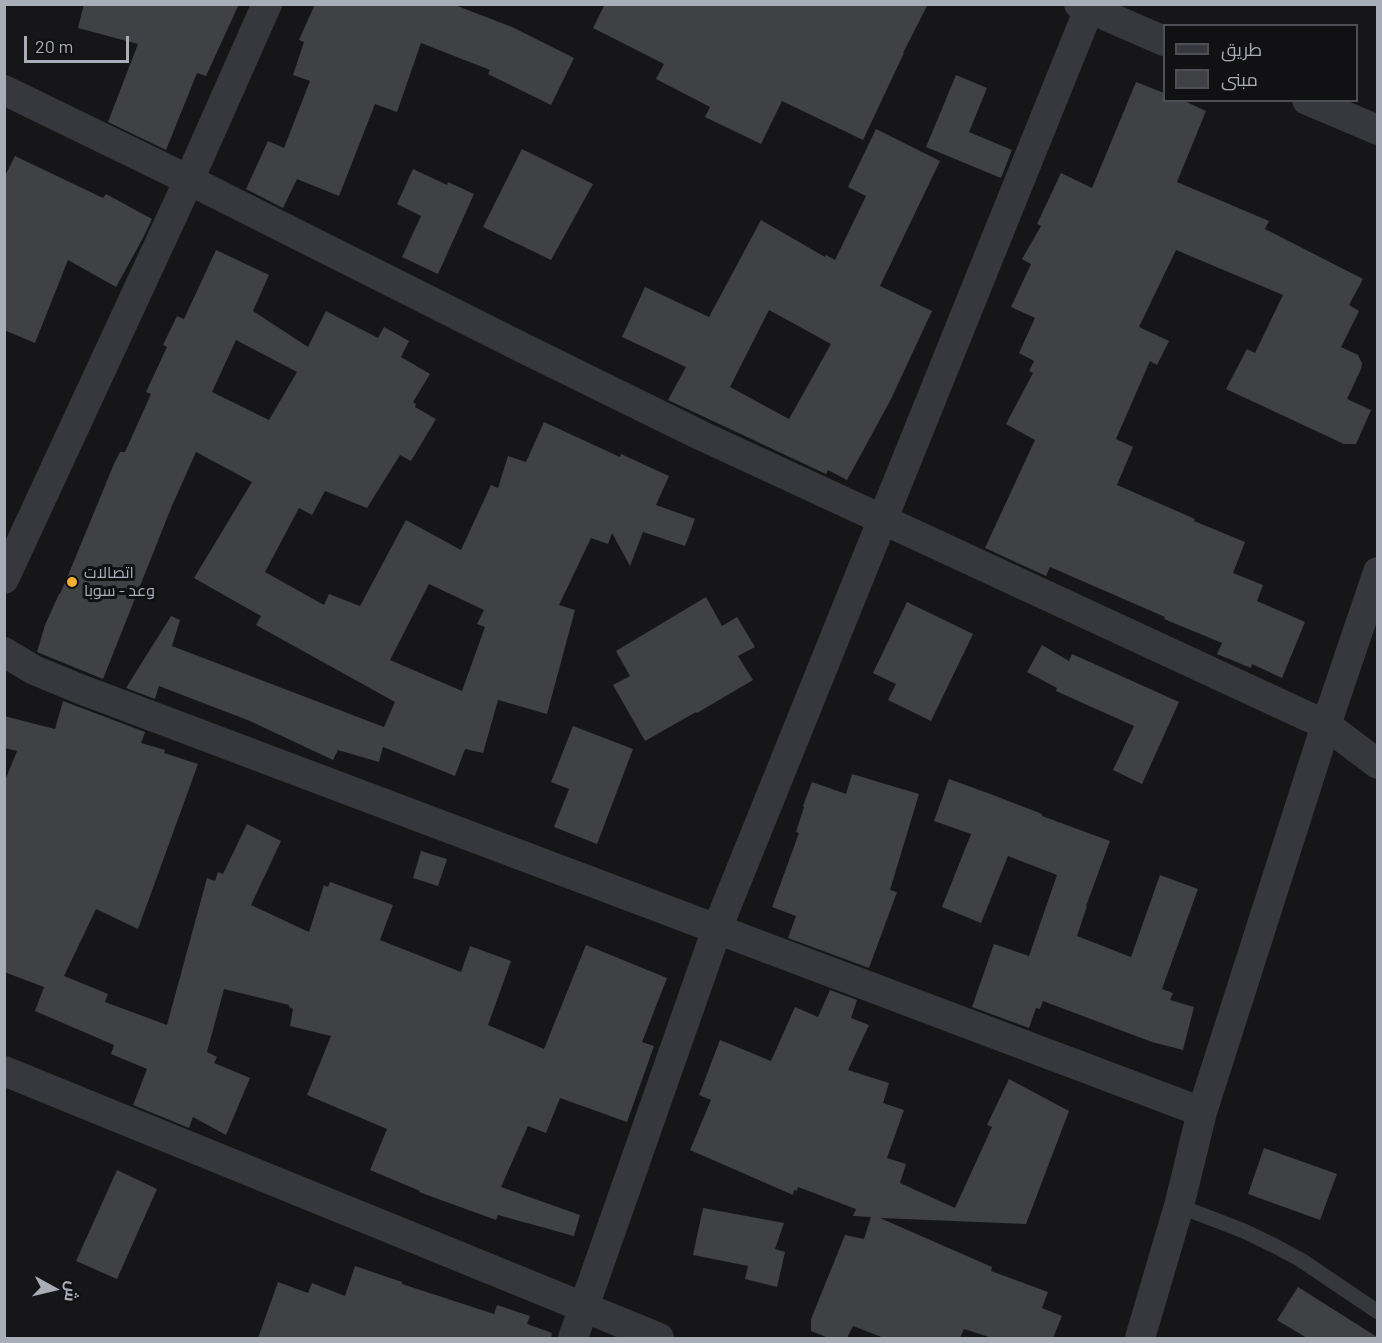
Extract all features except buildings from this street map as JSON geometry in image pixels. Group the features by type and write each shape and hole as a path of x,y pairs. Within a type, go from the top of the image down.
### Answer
{"street":[{"path":"4,579 189,180 267,4"},
{"path":"573,1338 717,929 883,520 1084,7 1163,41"},
{"path":"4,90 711,440 1326,725 1377,764"},
{"path":"1312,102 1377,130"},
{"path":"1140,1338 1179,1206 1203,1112 1326,725 1369,628 1377,572"},
{"path":"4,652 34,670 80,689 1203,1112"},
{"path":"4,1071 659,1338"}],"lane":[{"path":"1179,1206 1275,1245 1377,1312"}],"place":[{"name":"اتصالات وعد - سوبا","path":"72,582"}]}
